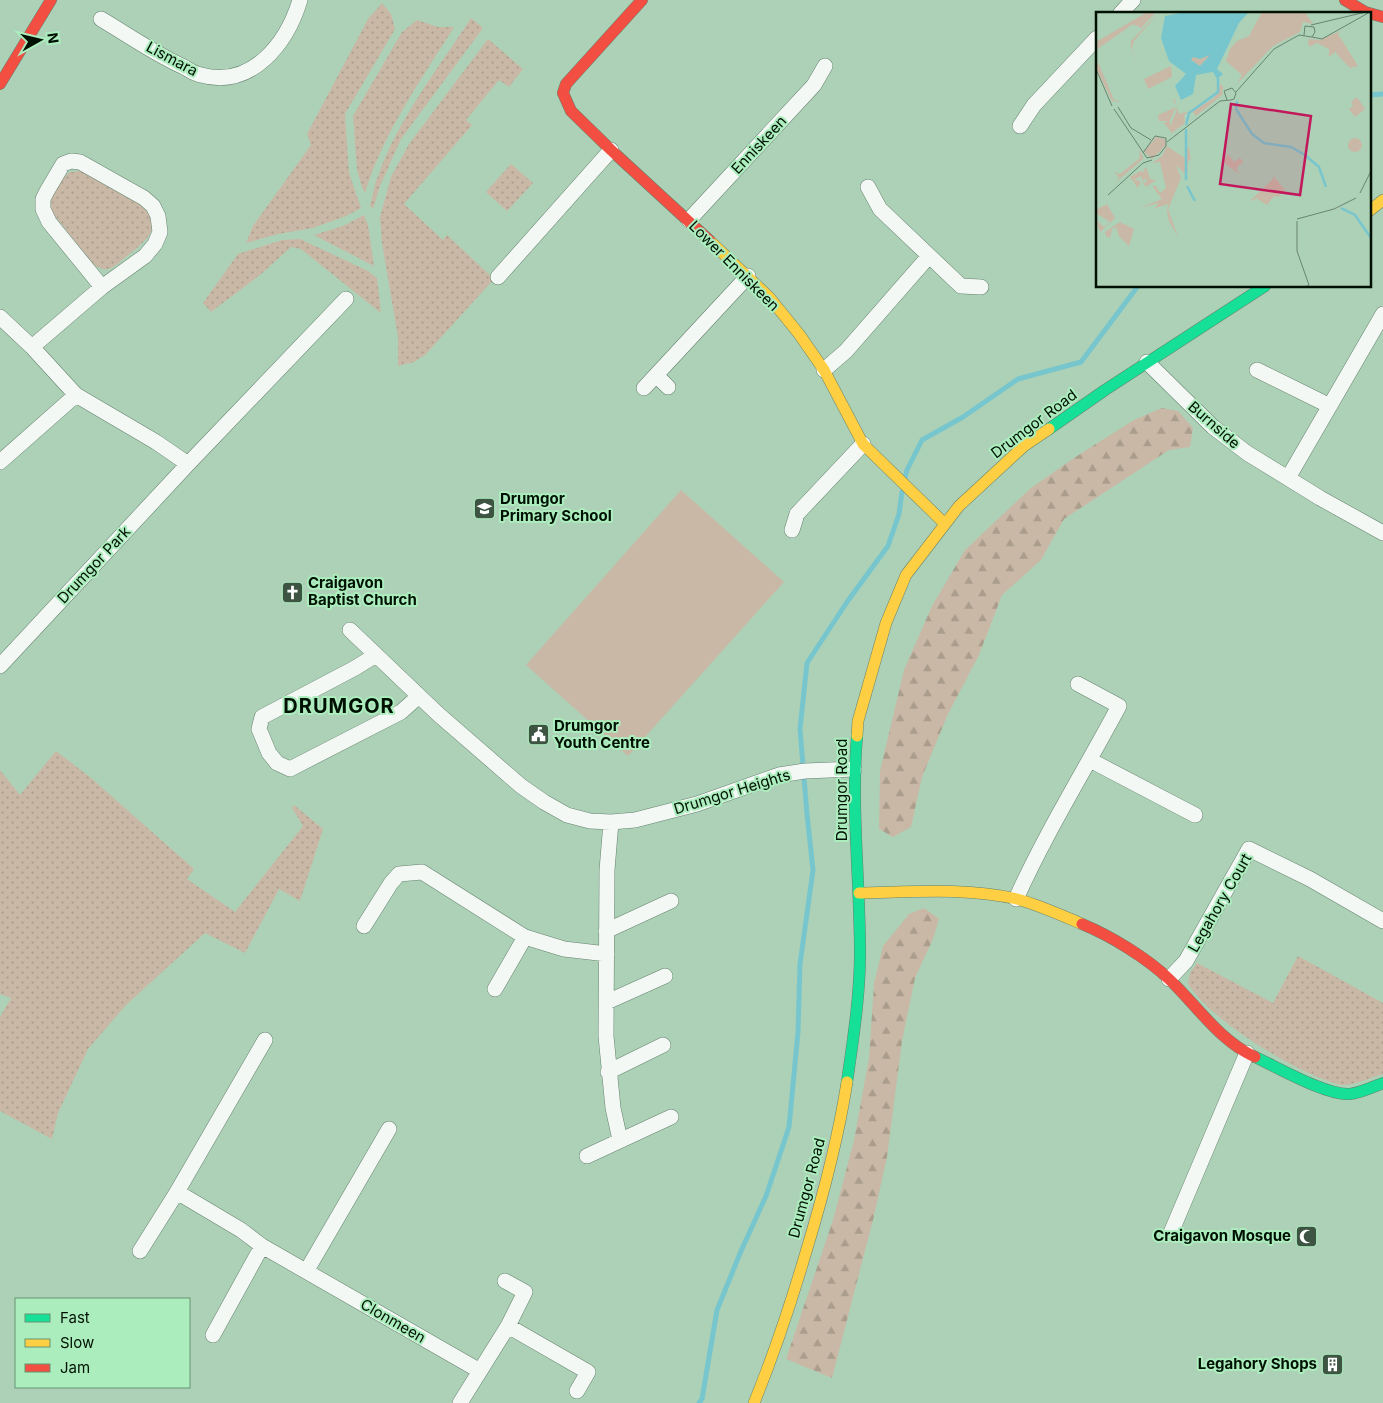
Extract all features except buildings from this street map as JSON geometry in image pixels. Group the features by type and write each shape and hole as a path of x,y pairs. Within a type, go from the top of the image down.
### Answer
{"street":[{"path":"0,84 51,0"},
{"name":"Lismara","path":"101,19 173,62 201,75 221,78 245,72 258,65 273,52 289,29 300,0"},
{"path":"549,86 563,93 566,84 642,0"},
{"path":"1122,12 1133,0"},
{"path":"1345,0 1365,12"},
{"path":"1370,13 1383,17"},
{"path":"1020,126 1034,105 1096,39"},
{"name":"Enniskeen","path":"689,220 814,85 825,66"},
{"name":"Lower Enniskeen","path":"563,93 571,111 748,276 781,312 824,370 863,444 944,524"},
{"path":"498,277 611,150"},
{"path":"32,347 102,287 145,256 155,244 160,232 158,216 153,206 144,198 80,162 72,161 63,164 46,191 43,199 43,209 49,222 102,287"},
{"path":"868,188 880,209 961,286 981,288"},
{"path":"1370,210 1383,200"},
{"path":"824,370 846,350 929,256"},
{"path":"644,388 748,276"},
{"name":"Drumgor Road","path":"754,1403 796,1286 822,1198 842,1112 854,1032 860,965 854,769 858,721 886,624 906,575 959,506 1024,446 1147,362 1262,288"},
{"name":"Drumgor Park","path":"0,666 188,464 346,299"},
{"path":"1288,478 1383,314"},
{"path":"0,317 32,347 76,395 156,442 188,464"},
{"name":"Burnside","path":"1147,362 1213,427 1247,454 1383,533"},
{"path":"1257,370 1330,406"},
{"path":"656,376 668,387"},
{"path":"0,462 76,395"},
{"path":"792,530 797,514 863,444"},
{"name":"Drumgor Heights","path":"350,630 419,696 521,786 544,802 567,814 590,821 635,820 680,808 779,775 805,771 854,769"},
{"path":"376,655 262,718 259,729 266,747 277,763 290,769 401,712 419,696"},
{"path":"1016,899 1051,828 1119,706 1078,684"},
{"path":"1090,760 1195,815"},
{"path":"611,822 607,870 606,1036 608,1072 620,1140"},
{"name":"Legahory Court","path":"1169,979 1186,961 1249,849 1310,879 1383,921"},
{"path":"364,926 391,883 399,874 422,872 525,937 564,949 606,954"},
{"path":"858,893 939,892 1016,899 1062,915 1096,930 1140,957 1169,979 1221,1035 1247,1053 1324,1089 1339,1094 1351,1094 1383,1084"},
{"path":"606,931 671,901"},
{"path":"495,989 525,937"},
{"path":"607,1002 664,976"},
{"path":"140,1250 177,1192 265,1040"},
{"path":"608,1072 662,1045"},
{"path":"1170,1236 1247,1053"},
{"path":"587,1156 670,1117"},
{"path":"307,1270 389,1129"},
{"name":"Clonmeen","path":"177,1192 241,1230 262,1246 307,1270 480,1371"},
{"path":"213,1335 262,1246"},
{"path":"460,1403 508,1326 525,1292 505,1281"},
{"path":"508,1326 588,1372 576,1391"}],"green space":[{"path":"382,3 391,14 395,29 345,114 349,173 361,208 346,216 313,228 278,234 246,243 253,226 311,145 307,134 368,19"},
{"path":"471,18 483,28 401,139 380,186 373,209 370,206 375,183 396,134"},
{"path":"417,20 438,27 454,27 392,128 365,193 357,170 353,116 402,32"},
{"path":"488,39 523,69 509,87 499,80 466,120 472,125 404,204 443,240 447,235 494,279 425,355 414,362 398,366 398,337 382,243 380,217 391,177 409,144"},
{"path":"511,164 533,183 507,211 486,192"},
{"path":"81,171 139,204 151,219 151,232 142,244 109,269 94,265 51,211 51,197 61,180 70,172"},
{"path":"364,215 368,225 374,266 314,235 343,226"},
{"path":"300,239 368,271 377,278 381,313 301,249 291,247 260,275 211,312 203,303 238,254 282,240"},
{"path":"1162,408 1178,411 1193,428 1190,447 1169,450 1064,519 1041,560 1002,595 979,655 948,714 922,777 911,827 893,837 879,829 880,771 904,670 932,606 965,550 1031,488 1134,420"},
{"path":"681,490 784,582 628,756 526,665"},
{"path":"56,751 91,778 194,869 187,879 235,912 303,826 292,808 294,805 323,829 300,901 279,889 245,953 205,933 126,1005 88,1049 58,1113 52,1139 0,1111 0,1017 11,998 0,994 0,770 20,795"},
{"path":"924,908 939,919 933,939 915,978 902,1041 887,1157 874,1216 832,1378 786,1359 833,1220 854,1140 869,1058 874,984 883,946 909,914"},
{"path":"1298,956 1383,1003 1383,1074 1357,1083 1343,1085 1304,1071 1281,1059 1234,1029 1198,997 1188,983 1190,973 1197,963 1273,1003"}],"waterway":[{"path":"1370,95 1383,94"},
{"path":"905,478 922,440 963,417 1018,379 1081,362 1136,288"},
{"path":"699,1403 702,1399 717,1310 766,1196 789,1127 798,1032 800,964 813,870 800,729 807,663 847,602 888,546 899,514 902,492"}],"traffic: fast":[{"path":"1049,429 1105,390 1262,288"},
{"path":"847,1082 856,1018 860,969 855,790 857,736"},
{"path":"1255,1057 1316,1086 1340,1093 1350,1094 1383,1083"}],"traffic: slow":[{"path":"1370,210 1383,200"},
{"path":"710,241 769,297 799,334 824,370 863,444 945,524"},
{"path":"857,736 858,721 886,623 906,575 959,506 1024,446 1049,429"},
{"path":"859,893 938,891 998,895 1033,904 1082,924"},
{"path":"754,1403 782,1328 812,1231 835,1147 847,1082"}],"traffic: jam":[{"path":"0,84 51,0"},
{"path":"642,0 566,84 563,93 571,111 710,241"},
{"path":"1345,0 1365,12"},
{"path":"1370,13 1383,17"},
{"path":"1082,924 1117,941 1151,964 1170,980 1230,1042 1255,1057"}],"place":[{"name":"Drumgor Primary School","path":"484,508"},
{"name":"Craigavon Baptist Church","path":"292,592"},
{"name":"Drumgor Youth Centre","path":"538,735"},
{"name":"Craigavon Mosque","path":"1307,1236"},
{"name":"Legahory Shops","path":"1333,1364"}],"district":[{"name":"DRUMGOR","path":"339,706"}]}
